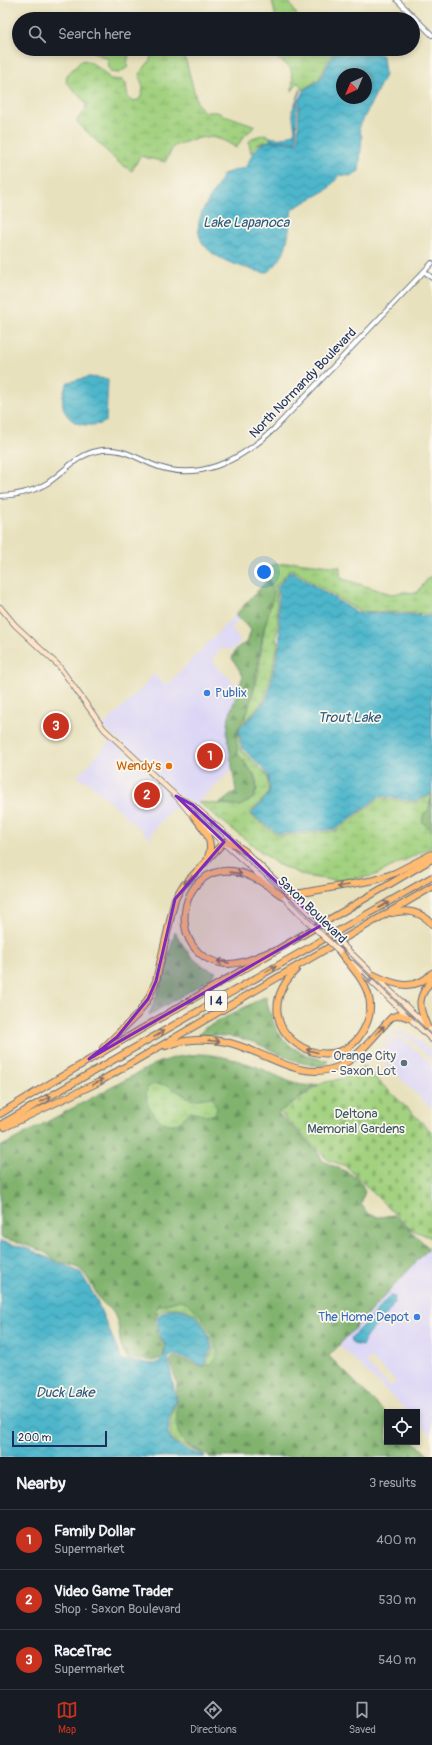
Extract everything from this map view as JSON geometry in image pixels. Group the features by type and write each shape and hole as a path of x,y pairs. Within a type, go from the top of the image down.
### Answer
{"highway":[{"path":"193,815 209,838 210,850 206,861"},
{"path":"89,1059 117,1037 138,1014 148,999 156,981 175,899 182,887 224,842 228,842 244,851"},
{"path":"290,895 375,880 395,873 432,854"},
{"name":"I 4","path":"0,1114 89,1059 287,946 432,859"},
{"path":"281,895 255,878 238,872 229,871 214,874 206,877 191,893 187,901 184,921 187,935 195,947 204,956 217,962 227,964 240,962 287,946"},
{"name":"I 4","path":"0,1126 432,877"},
{"path":"0,1129 80,1092 385,916 432,887"},
{"path":"385,916 396,912 412,912 421,915 432,924"},
{"path":"312,958 296,969 284,984 278,1003 278,1016 286,1033 300,1047 318,1053 335,1052 351,1045 359,1037 366,1026 370,1010 370,1001 366,989 342,949"},
{"path":"374,975 393,984 408,986 425,980 432,973"},
{"path":"427,1026 421,1010 420,1001 422,992 432,980"},
{"path":"149,1052 175,1043 199,1040 226,1042 285,1065 313,1072 334,1068 352,1059 392,1017 400,1015 409,1018"}],"main road":[{"name":"Saxon Boulevard","path":"0,607 15,625 59,666 104,729 176,796 193,815 307,920 374,975 432,1030"},
{"name":"Saxon Boulevard","path":"176,796 193,806 244,851 316,919 342,949 432,1040"}],"street":[{"path":"397,0 409,12"},
{"path":"420,23 432,35"},
{"name":"North Normandy Boulevard","path":"0,496 24,493 38,488 49,482 82,456 96,451 108,449 122,450 168,470 183,472 207,469 242,455 260,443 274,429 432,263"},
{"path":"425,272 432,278"}],"highlighted area":[{"path":"176,796 193,805 322,925 89,1059 117,1037 148,999 156,981 175,899 224,842"}],"shaded area":[{"path":"235,615 239,619 231,629 240,640 239,643 232,650 222,648 212,658 216,666 236,684 241,682 229,716 227,733 232,770 198,802 193,804 177,794 103,726 147,683 153,674 166,686"},
{"path":"112,739 183,807 172,809 168,813 151,833 152,840 89,783 77,777"},
{"path":"400,1031 413,1036 432,1051 432,1060 411,1040 401,1035 394,1036 377,1053 386,1040 395,1032"},
{"path":"400,1038 408,1043 432,1065 432,1109 378,1056 393,1041"},
{"path":"432,1245 432,1435 420,1424 420,1409 405,1409 339,1345","holes":["394,1305 364,1338 362,1346 352,1343","370,1358 396,1381 391,1387 366,1363"]}],"green space":[{"path":"272,0 288,0 295,12 275,12"},
{"path":"102,56 129,56 128,67 119,73 111,72 108,59"},
{"path":"151,56 185,56 197,103 204,112 216,112 256,126 244,136 236,148 220,139 206,137 199,138 174,146 165,162 140,156 132,171 118,162 77,122 78,118 86,110 86,103 66,82 67,75 82,60 86,61 94,64 110,79 122,80 126,84 128,98 132,101 139,100 143,90 139,74 149,62"},
{"path":"277,56 330,56 319,79 303,90 298,82 292,91 293,79 290,67 278,59"},
{"path":"265,134 270,137 271,141 259,144 251,153 249,142 252,138"},
{"path":"296,562 340,567 340,575 343,579 391,594 405,592 417,593 429,577 432,576 432,614 363,611 357,610 291,569 276,586 278,629 276,637 278,645 265,699 238,730 245,720 258,676 264,630 274,593 268,576 268,569 272,565"},
{"path":"268,576 273,587 274,597 263,632 251,700 247,713 237,731 236,743 242,760 255,779 256,787 254,798 240,806 219,804 236,791 227,734 229,716 243,676 232,658 237,648 247,643 251,630 235,615 265,583"},
{"path":"238,731 240,749 267,775 269,793 249,814 279,836 336,831 380,798 416,803 432,794 428,811 424,813 422,822 432,831 432,847 373,876 337,881 305,876 277,864 198,802 240,806 254,798 257,789 256,779 238,754 236,739"},
{"path":"432,794 432,831 422,822 424,813 430,805"},
{"path":"175,932 187,952 196,961 208,969 216,972 209,980 149,1015 158,991"},
{"path":"266,996 273,1022 278,1032 292,1047 302,1053 328,1061 323,1066 304,1063 286,1057 244,1039 224,1036 198,1035 205,1028"},
{"path":"200,1054 236,1060 257,1067 294,1083 302,1085 318,1084 278,1113 316,1150 323,1161 351,1174 361,1183 365,1191 361,1204 368,1214 379,1217 394,1215 429,1248 329,1356 384,1411 384,1445 418,1445 430,1457 210,1457 185,1443 179,1436 176,1428 177,1384 170,1361 173,1357 203,1367 205,1365 210,1365 216,1347 201,1316 180,1300 160,1306 155,1310 158,1314 155,1318 157,1334 165,1346 163,1357 153,1361 128,1359 124,1354 120,1343 115,1316 110,1308 101,1301 87,1277 80,1269 58,1262 46,1253 36,1249 0,1238 0,1147 155,1064 176,1057","holes":["180,1092 192,1100 204,1098 196,1114 191,1112 174,1124 159,1119"]},
{"name":"Deltona Memorial Gardens","path":"363,1066 432,1132 432,1238 410,1229 346,1166 328,1160 279,1112 322,1083 344,1078"},
{"path":"154,1084 167,1085 192,1100 212,1097 217,1108 215,1114 207,1116 191,1112 177,1124 167,1124 156,1117 148,1105 146,1093 148,1087"},
{"path":"180,1300 195,1309 206,1323 210,1331 218,1356 210,1365 205,1365 214,1348 207,1330 202,1321 196,1315 187,1310 176,1308 166,1309 158,1314 155,1310 160,1306"},
{"path":"177,1400 178,1432 186,1444 203,1453 189,1449 172,1441 170,1430 171,1420"}],"water":[{"name":"Lake Lapanoca","path":"332,56 383,56 385,75 372,102 372,68 336,68 336,104 371,104 359,128 362,137 359,171 350,176 340,175 327,190 292,209 288,236 283,253 273,268 265,273 242,267 218,257 209,250 202,241 199,231 200,218 207,202 223,174 246,167 256,149 265,142 298,142 299,101 304,90 320,80"},
{"path":"301,89 297,101 296,141 271,141 270,137 283,138 295,131 292,111"},
{"path":"89,377 108,379 106,421 100,424 83,425 75,422 65,412 63,406 64,390 68,382"},
{"name":"Trout Lake","path":"291,571 356,612 432,616 432,793 416,801 380,796 336,829 279,834 251,814 270,793 268,774 242,748 239,730 267,699 280,643 278,586"},
{"name":"Duck Lake","path":"0,1241 29,1249 81,1273 95,1297 122,1360 155,1364 164,1358 166,1346 159,1334 157,1318 165,1311 174,1309 184,1310 198,1318 206,1330 212,1348 203,1366 191,1360 173,1355 168,1358 176,1399 169,1418 168,1433 171,1442 188,1451 204,1455 205,1457 0,1457"},
{"path":"390,1296 395,1297 390,1310 369,1333 362,1346 353,1344 351,1338"}],"place":[{"name":"Publix","path":"207,693"},
{"name":"RaceTrac","path":"56,726"},
{"name":"Family Dollar","path":"210,756"},
{"name":"Wendy's","path":"169,766"},
{"name":"Video Game Trader","path":"147,795"},
{"name":"Orange City - Saxon Lot","path":"404,1063"},
{"name":"The Home Depot","path":"417,1317"}]}
